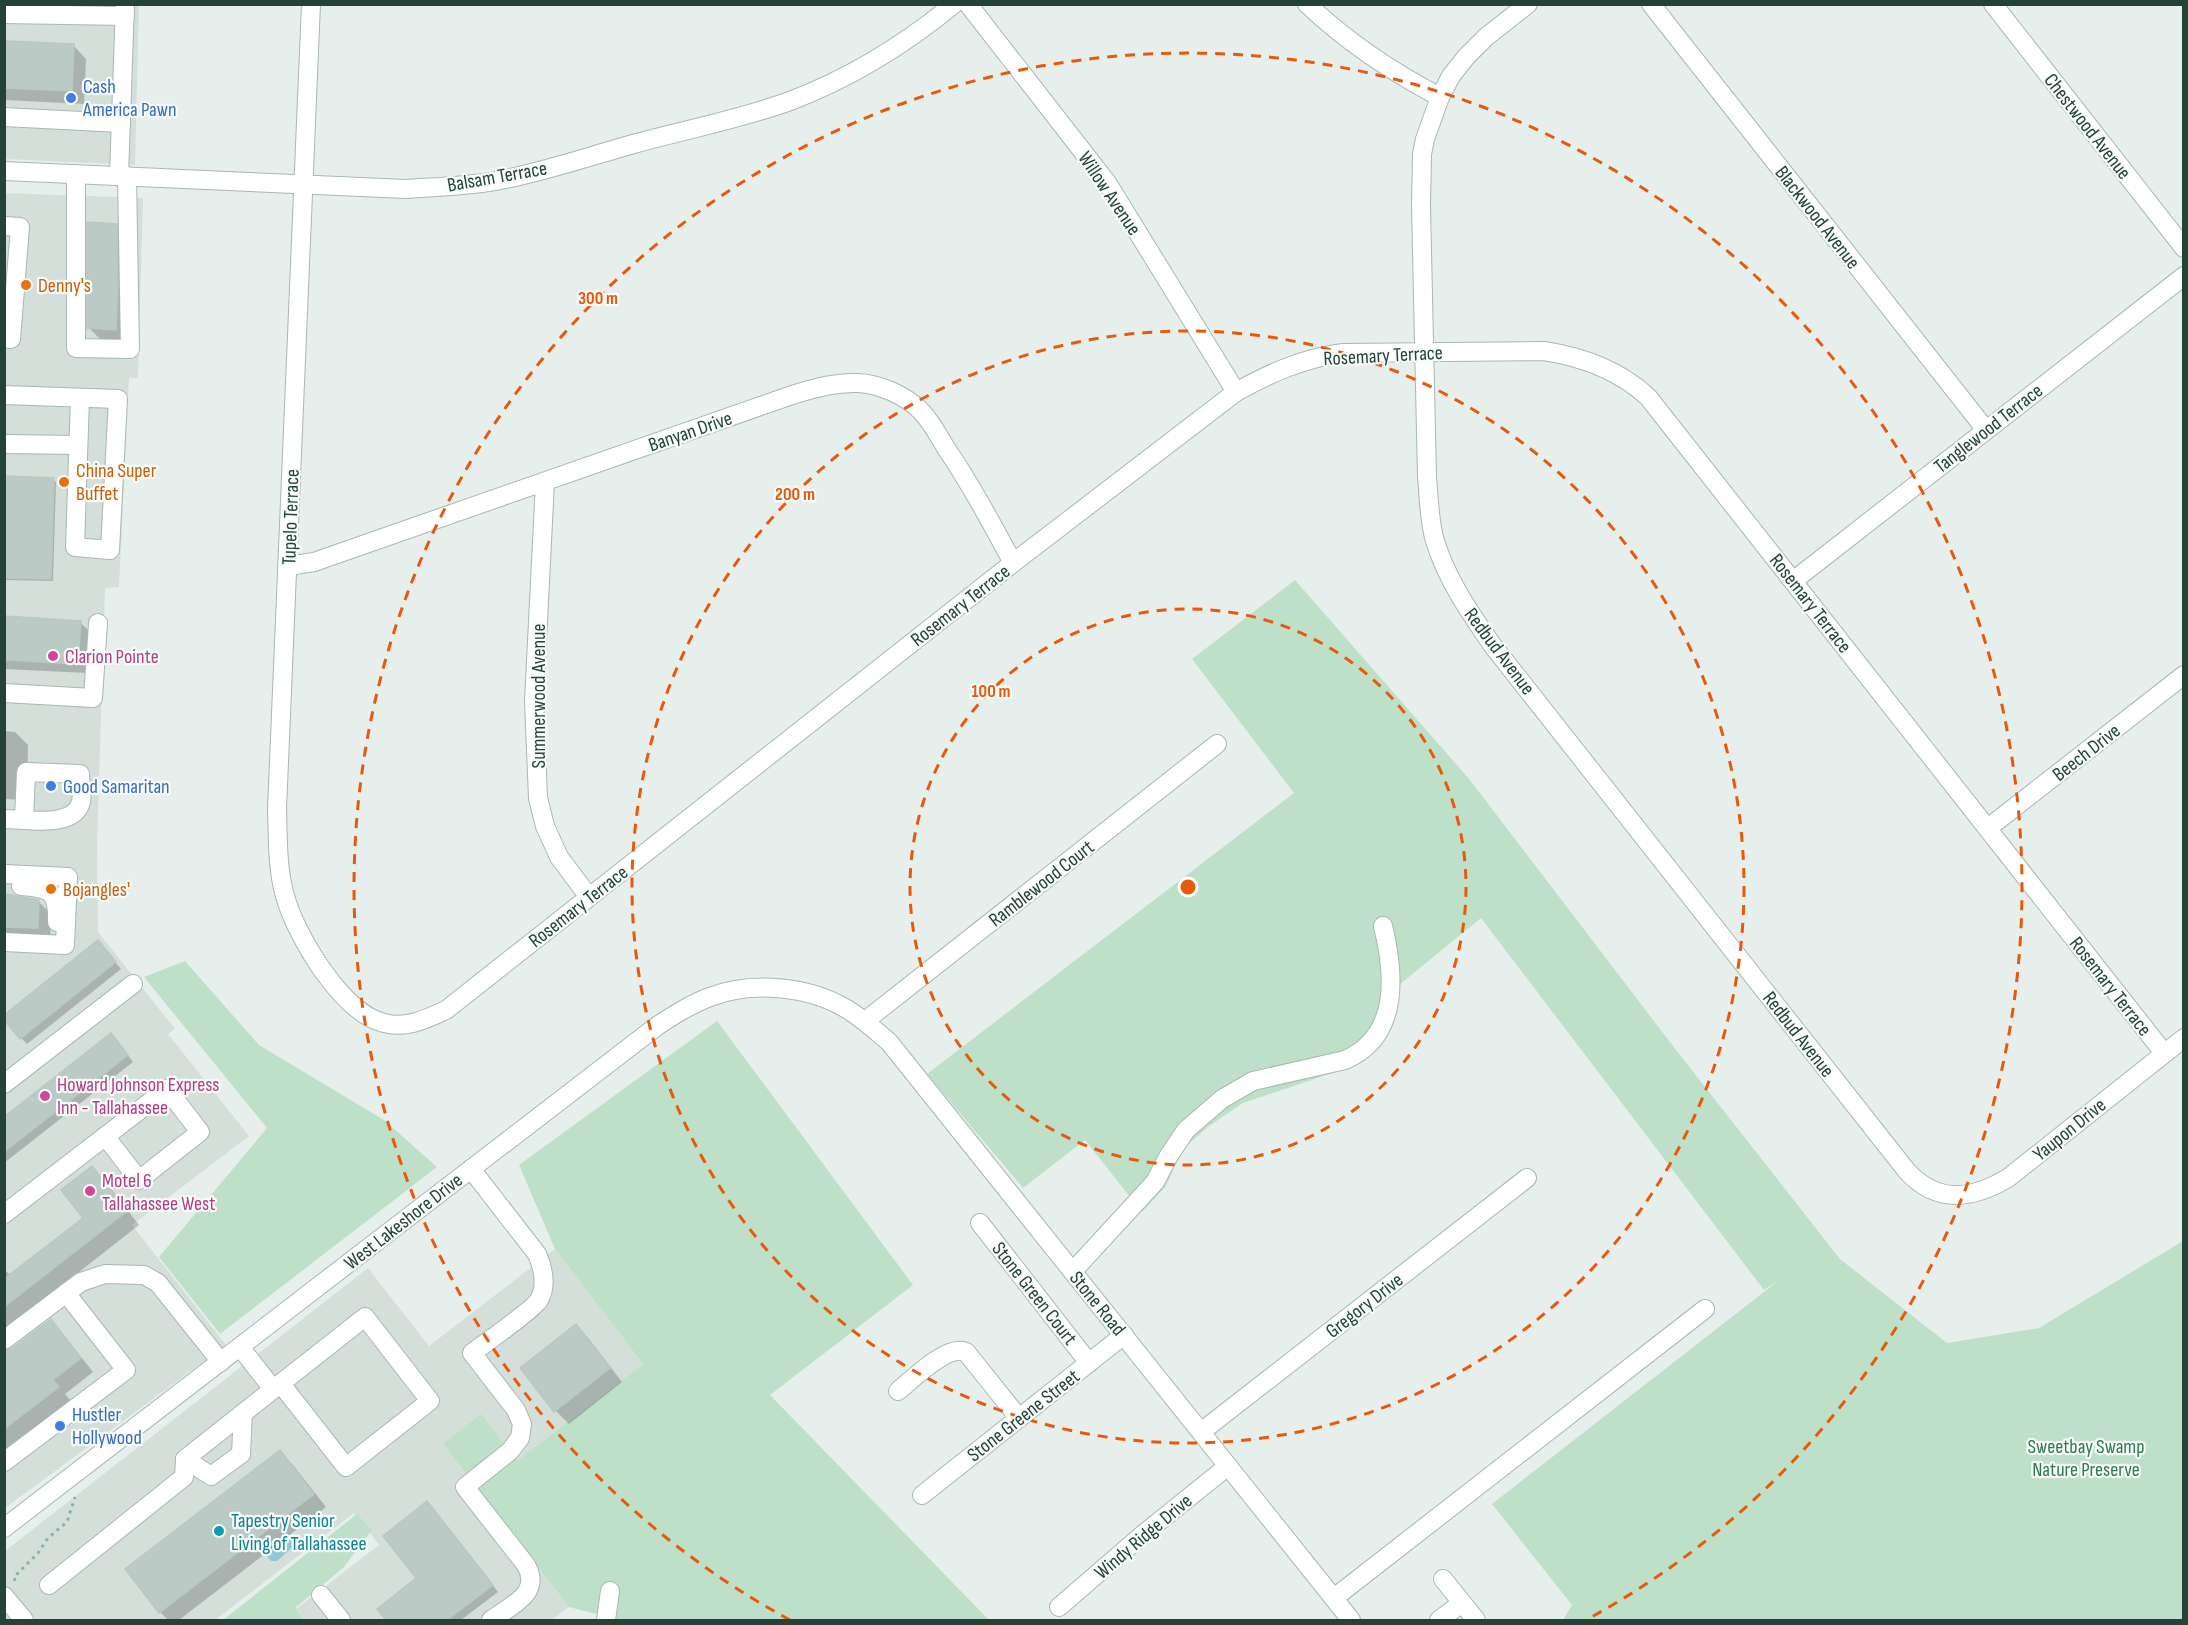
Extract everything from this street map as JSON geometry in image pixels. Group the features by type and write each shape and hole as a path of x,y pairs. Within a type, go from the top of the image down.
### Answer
{"street":[{"name":"Tupelo Terrace","path":"311,4 277,809 279,856 285,895 291,914 309,949 355,1008"},
{"name":"Balsam Terrace","path":"4,171 406,189 496,181 791,101 874,62 919,32 954,4"},
{"name":"Willow Avenue","path":"968,4 1108,184 1236,392"},
{"path":"1307,4 1355,46 1440,97"},
{"name":"Redbud Avenue","path":"1528,4 1486,37 1451,76 1440,97 1427,132 1422,154 1421,206 1427,477 1435,540 1445,568 1465,604 1493,646 1906,1170 1926,1189 1944,1194"},
{"name":"Blackwood Avenue","path":"1651,4 1986,430"},
{"name":"Chestwood Avenue","path":"1993,4 2184,248"},
{"path":"4,14 125,10 121,123 130,349 76,348 76,174"},
{"path":"4,117 121,123"},
{"path":"4,226 20,227 11,339 4,338"},
{"name":"Tanglewood Terrace","path":"1794,581 2184,276"},
{"name":"Rosemary Terrace","path":"355,1008 372,1019 386,1024 405,1025 421,1022 446,1010 1013,563 1236,392 1262,377 1298,362 1343,353 1544,351 1597,364 1618,375 1648,397 2164,1053"},
{"name":"Banyan Drive","path":"288,566 314,562 795,394 823,386 860,382 898,394 918,408 957,463 1013,563"},
{"path":"4,395 118,399 110,550 75,547 80,398"},
{"path":"4,444 78,445"},
{"name":"Summerwood Avenue","path":"544,482 534,700 538,798 545,826 559,857 589,897"},
{"path":"4,693 93,698 98,623"},
{"name":"Beech Drive","path":"1988,828 2184,675"},
{"name":"Ramblewood Court","path":"865,1021 1217,744"},
{"path":"4,819 24,819"},
{"path":"4,873 68,877 65,945 4,942"},
{"path":"4,886 45,887 53,894 57,906 57,945"},
{"path":"1072,1271 1155,1182 1186,1130 1222,1099 1253,1082 1345,1060 1359,1054 1371,1044 1380,1030 1389,1006 1390,954 1383,926"},
{"path":"4,1084 133,984"},
{"name":"West Lakeshore Drive","path":"4,1528 657,1026 689,1006 712,996 730,992 765,988 792,990 830,1001"},
{"name":"Stone Road","path":"830,1001 865,1021 889,1042 1351,1620"},
{"name":"Yaupon Drive","path":"1944,1194 1974,1194 1991,1188 2008,1178 2184,1038"},
{"path":"4,1214 105,1136 167,1089 200,1132 139,1179 105,1136"},
{"path":"471,1169 537,1254 543,1269 543,1287 539,1301 472,1353 516,1410 522,1425 520,1438 510,1451 465,1487 526,1564 531,1577 531,1588 523,1597 492,1620"},
{"name":"Gregory Drive","path":"1201,1432 1527,1178"},
{"name":"Stone Green Court","path":"980,1222 1089,1363"},
{"path":"4,1340 81,1282 105,1274 144,1275 158,1283 221,1362"},
{"path":"4,1462 126,1370 66,1293"},
{"path":"1334,1598 1705,1309"},
{"path":"184,1459 277,1387 365,1317 430,1401 346,1467 277,1387 240,1347"},
{"name":"Stone Greene Street","path":"921,1495 1124,1335"},
{"path":"898,1391 946,1353 961,1349 966,1352 1019,1418"},
{"path":"184,1459 211,1476 241,1454 243,1413"},
{"path":"49,1586 184,1478 184,1459"},
{"name":"Windy Ridge Drive","path":"1059,1607 1141,1536 1228,1466"},
{"path":"1439,1620 1467,1614 1443,1579"},
{"path":"606,1620 610,1591"},
{"path":"13,1592 24,1620"},
{"path":"321,1595 341,1620"}],"path":[{"path":"13,1592 14,1577 38,1553 48,1538 67,1522 78,1489"}],"shaded area":[{"name":"Cash America Pawn","path":"5,5 139,5 135,165 5,159"},
{"path":"5,193 143,198 138,378 129,378 119,587 105,588 97,846 98,932 175,1029 168,1034 249,1136 132,1225 226,1345 5,1508"},
{"path":"555,1249 643,1364 517,1461 443,1444 569,1607 552,1620 304,1620 296,1609 379,1545 354,1513 215,1620 5,1620 5,1551 368,1268 429,1346"}],"green space":[{"name":"Sweetbay Swamp Nature Preserve","path":"1295,580 1470,780 1676,1050 1840,1259 1947,1343 2039,1328 2183,1241 2183,1620 1563,1620 1572,1605 1492,1504 1778,1281 1764,1290 1481,918 1399,985 1392,1027 1370,1056 1344,1069 1243,1103 1209,1126 1182,1150 1166,1186 1142,1212 1085,1140 1023,1188 927,1074 1294,793 1192,659"},
{"path":"185,961 259,1045 384,1120 437,1167 220,1334 159,1257 267,1128 144,977"},
{"path":"717,1021 913,1285 770,1395 989,1620 621,1620 569,1607 443,1444 481,1414 517,1461 643,1364 555,1249 519,1165"},
{"path":"357,1514 372,1530 344,1567 295,1608 304,1620 223,1620"}],"water":[{"path":"288,1533 297,1541 296,1544 277,1561 271,1561 261,1549 267,1543 270,1545"}],"building":[{"path":"4,41 74,44 72,91 4,88"},
{"path":"87,222 117,224 116,330 87,328"},
{"path":"4,476 54,478 51,579 4,578"},
{"path":"4,616 81,621 78,664 4,660"},
{"path":"4,894 39,900 38,928 4,927"},
{"path":"98,940 116,962 20,1039 4,1020 4,1015"},
{"path":"111,1033 128,1055 4,1152 4,1117"},
{"path":"92,1166 127,1211 4,1307 4,1279 83,1218 61,1190"},
{"path":"51,1319 81,1358 53,1380 59,1387 4,1429 4,1351 11,1349"},
{"path":"576,1324 610,1368 554,1412 520,1368"},
{"name":"Tapestry Senior Living of Tallahassee","path":"280,1450 314,1494 159,1613 125,1569"},
{"path":"427,1501 493,1585 447,1620 386,1620 377,1609 416,1578 383,1536"}],"place":[{"name":"Cash America Pawn","path":"71,98"},
{"name":"Denny's","path":"26,285"},
{"name":"China Super Buffet","path":"64,482"},
{"name":"Clarion Pointe","path":"53,656"},
{"name":"Good Samaritan","path":"51,786"},
{"name":"Bojangles'","path":"51,889"},
{"name":"Howard Johnson Express Inn - Tallahassee","path":"45,1096"},
{"name":"Motel 6 Tallahassee West","path":"90,1191"},
{"name":"Hustler Hollywood","path":"60,1426"},
{"name":"Tapestry Senior Living of Tallahassee","path":"219,1531"}]}
